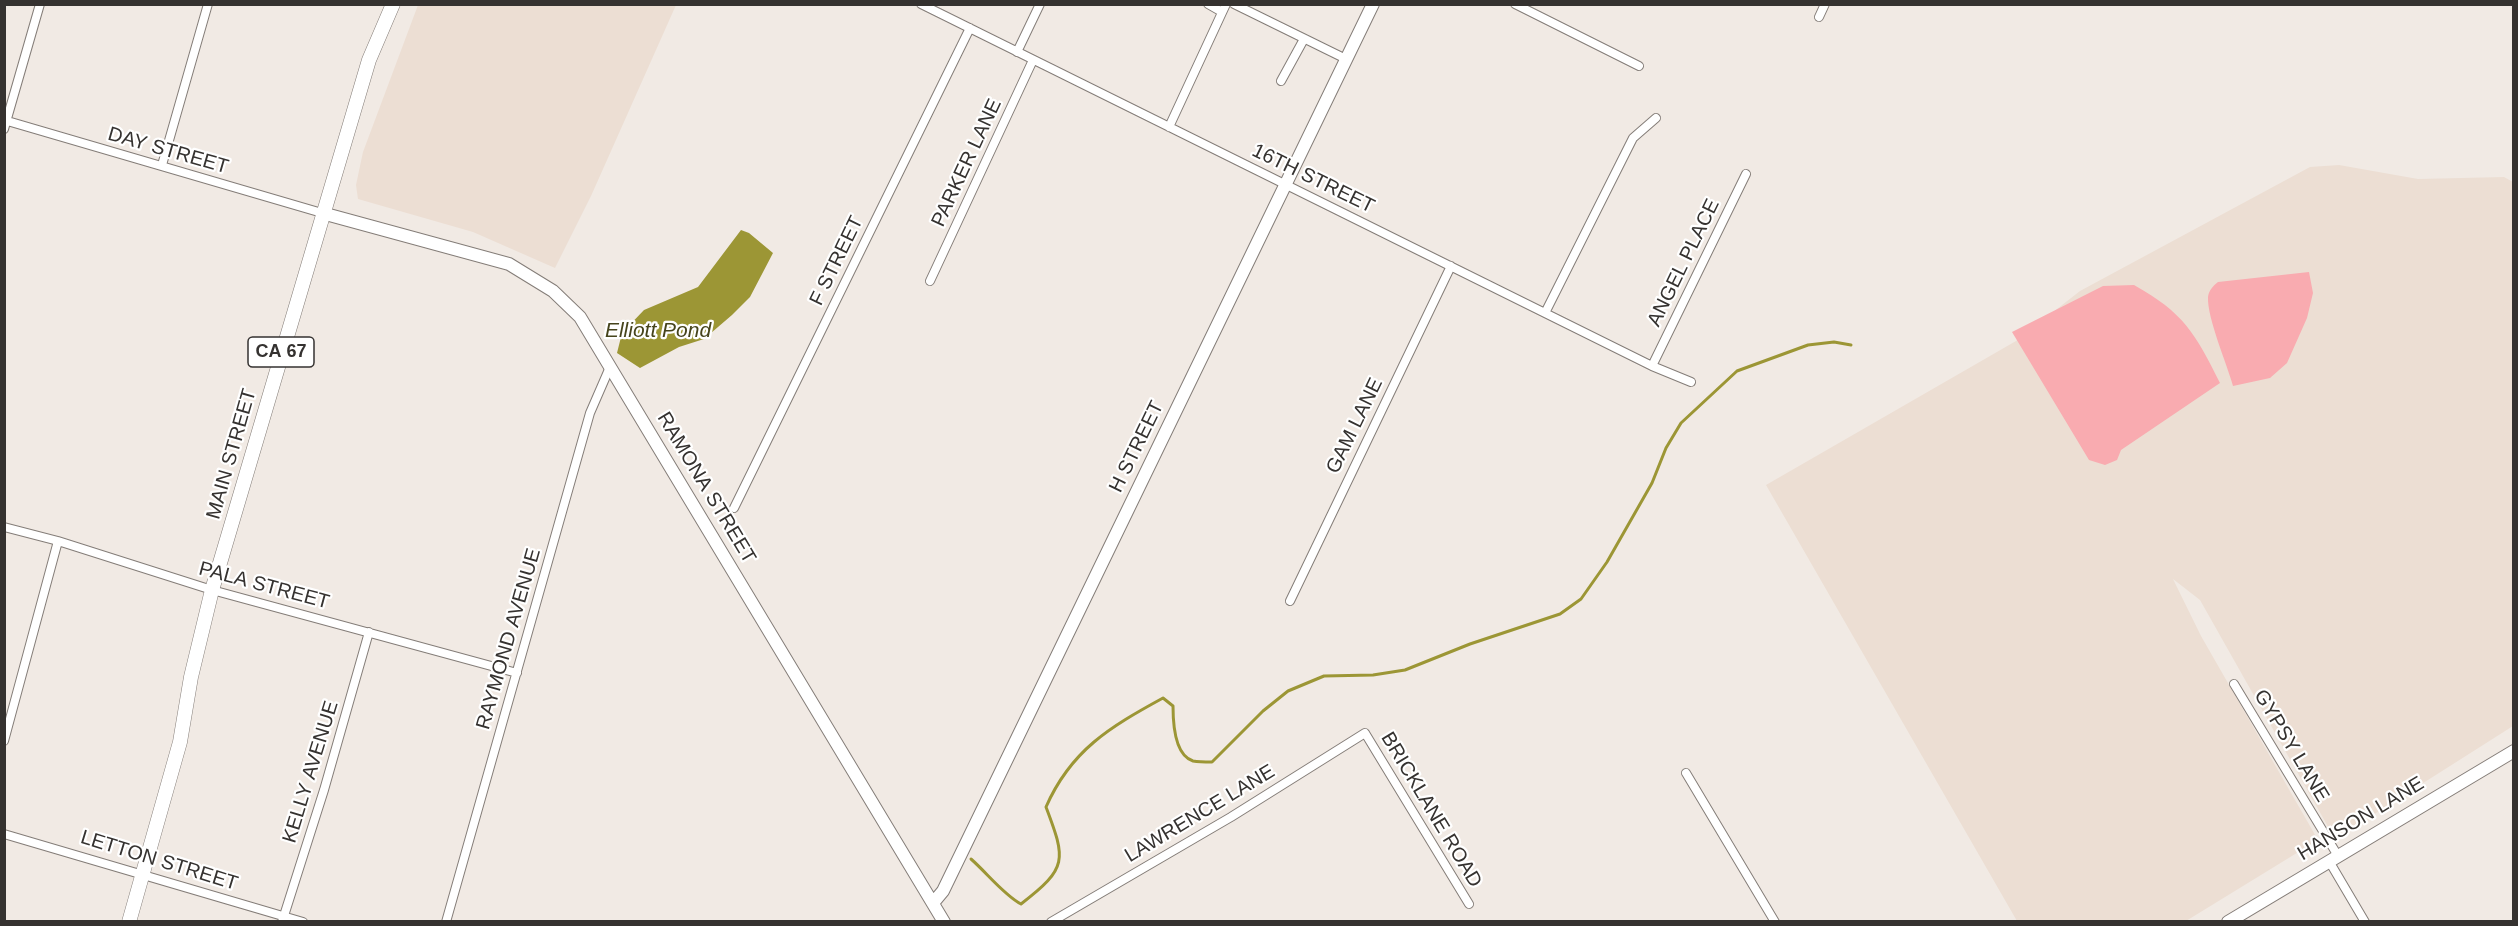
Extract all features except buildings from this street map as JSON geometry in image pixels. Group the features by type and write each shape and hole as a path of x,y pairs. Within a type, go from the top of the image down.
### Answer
{"main road":[{"name":"MAIN STREET","path":"129,921 180,742 191,677 212,590 372,49 393,4"},
{"name":"H STREET","path":"933,903 943,891 1373,4"},
{"name":"RAMONA STREET","path":"322,213 509,264 553,291 580,317 944,921"},
{"name":"HANSON LANE","path":"2228,921 2514,751"}],"street":[{"path":"5,123 40,4"},
{"path":"162,165 208,4"},
{"name":"16TH STREET","path":"921,4 1652,366 1691,382"},
{"path":"1017,52 1040,4"},
{"path":"1169,127 1224,8 1208,4"},
{"path":"1234,4 1346,59"},
{"path":"1515,4 1639,66"},
{"path":"1819,17 1825,4"},
{"name":"F STREET","path":"734,508 970,28"},
{"path":"1281,81 1304,39"},
{"name":"PARKER LANE","path":"930,281 1033,60"},
{"path":"1545,313 1633,138 1656,118"},
{"name":"DAY STREET","path":"5,123 162,165 322,213"},
{"name":"ANGEL PLACE","path":"1652,366 1746,174"},
{"name":"GAM LANE","path":"1290,600 1451,266"},
{"name":"RAYMOND AVENUE","path":"446,921 590,413 610,367"},
{"name":"PALA STREET","path":"4,526 212,590 517,673"},
{"path":"4,741 58,541"},
{"name":"KELLY AVENUE","path":"283,919 324,790 369,632"},
{"name":"GYPSY LANE","path":"2234,684 2333,858 2365,921"},
{"name":"BRICKLANE ROAD","path":"1365,733 1469,904"},
{"name":"LAWRENCE LANE","path":"1051,921 1231,817 1365,733"},
{"path":"1686,773 1775,921"},
{"name":"LETTON STREET","path":"4,834 144,873 283,919 303,921"}],"shaded area":[{"path":"418,5 676,5 591,196 555,268 473,232 358,199 356,185 363,152"},
{"path":"2339,165 2418,179 2504,177 2513,182 2513,726 2335,839 2200,600 2173,579 2201,636 2318,840 2186,921 2017,921 1766,485 2016,341 2080,291 2310,167"},
{"path":"2309,272 2313,293 2307,318 2287,363 2270,378 2233,386 2211,317 2209,292 2218,282"},
{"path":"2134,285 2177,315 2195,337 2220,383 2121,450 2117,460 2105,465 2089,460 2012,332 2103,286"}],"water":[{"name":"Elliott Pond","path":"741,230 749,233 773,253 750,297 732,315 704,339 679,347 640,368 617,353 622,333 644,310 698,287"}],"waterway":[{"path":"971,859 1021,904 1036,892 1048,881 1059,862 1057,839 1046,807 1067,770 1080,755 1109,730 1163,698 1173,706 1176,737 1182,752 1193,761 1212,762 1263,711 1288,691 1324,676 1373,675 1405,670 1470,644 1560,614 1581,599 1607,562 1652,483 1666,448 1681,423 1737,371 1808,345 1834,342 1851,345"}]}
